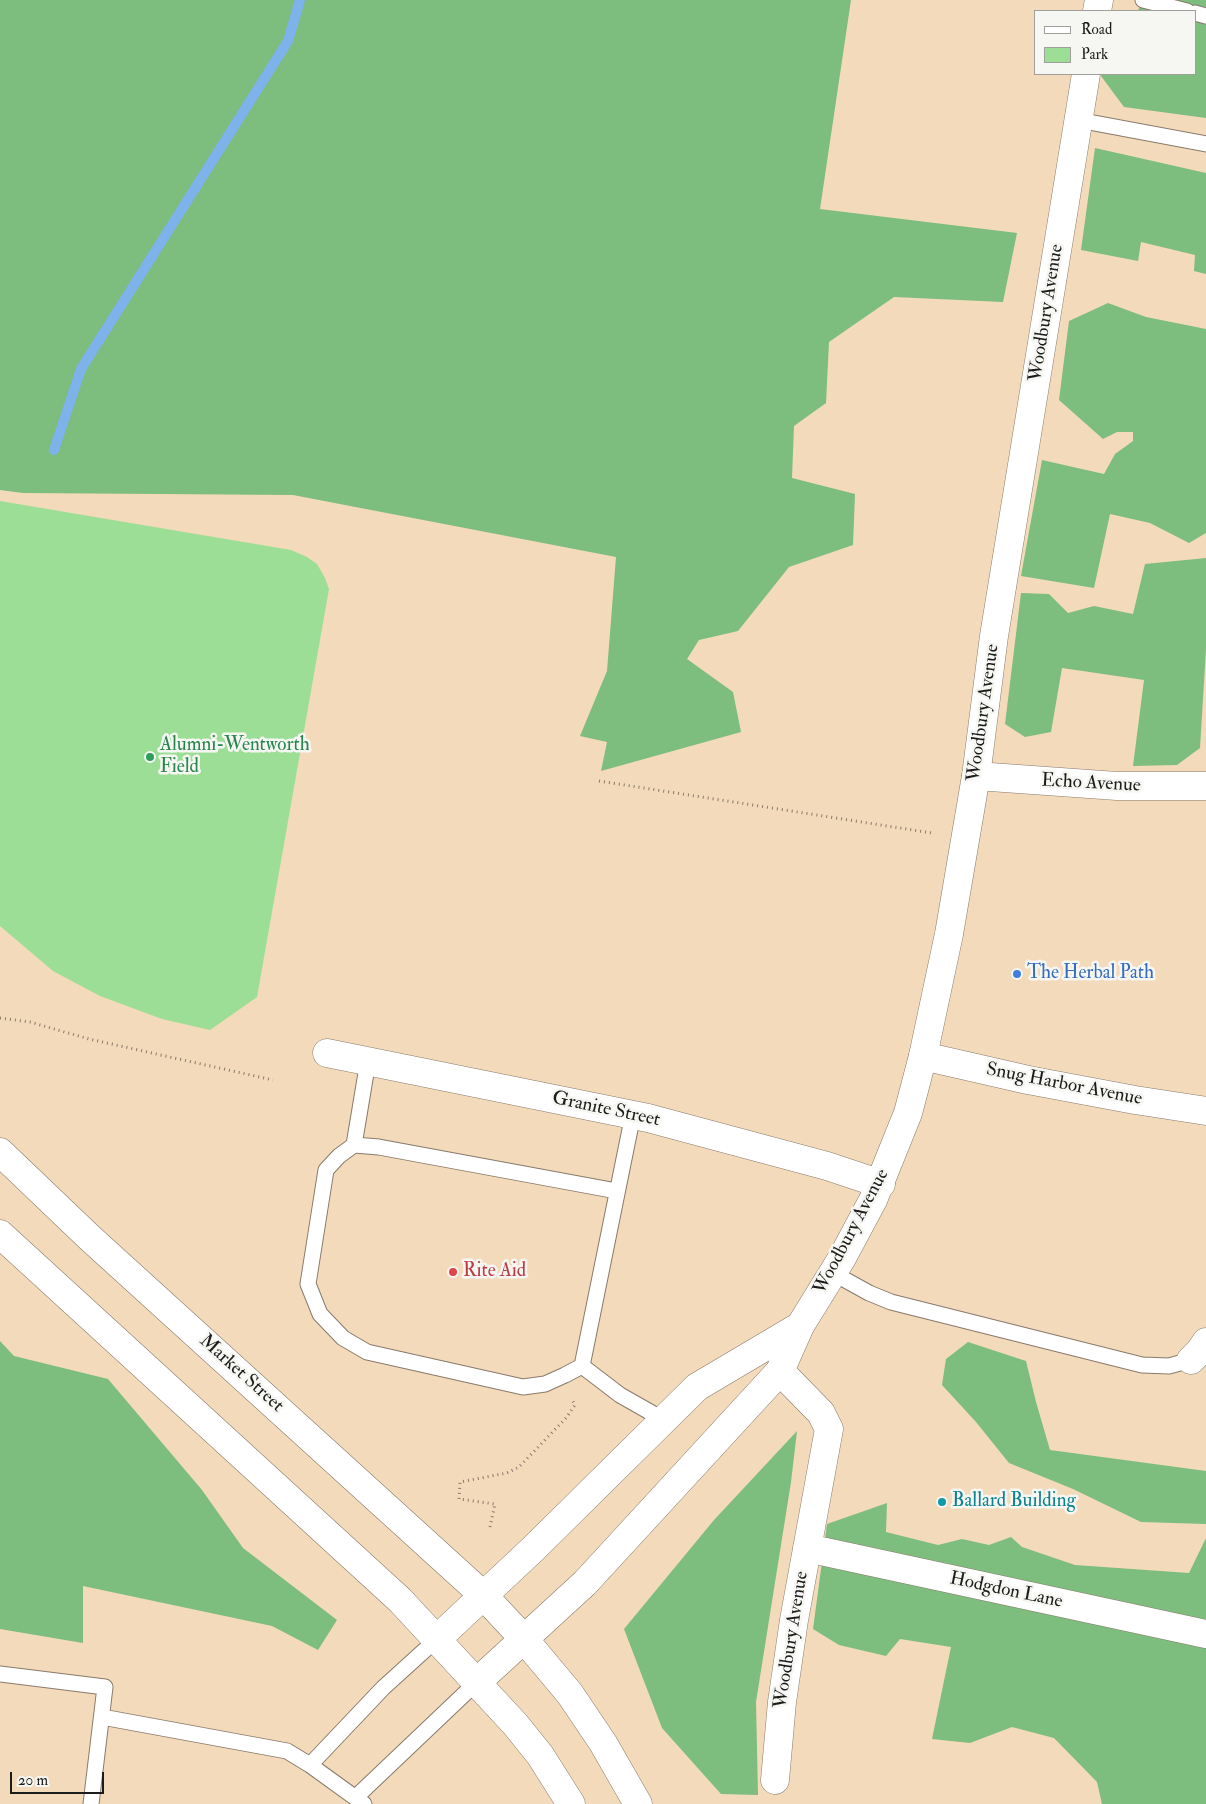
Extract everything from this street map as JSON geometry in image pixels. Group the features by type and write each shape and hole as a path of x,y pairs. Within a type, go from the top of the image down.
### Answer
{"street":[{"name":"Woodbury Avenue","path":"477,1682 585,1583 780,1371 800,1326 833,1273 881,1184 908,1113 923,1056 949,934 976,776 994,636 1086,75"},
{"name":"Echo Avenue","path":"976,776 1117,786 1206,786"},
{"name":"Granite Street","path":"327,1053 633,1115 827,1166 881,1184"},
{"name":"Snug Harbor Avenue","path":"923,1056 1028,1080 1206,1111"},
{"name":"Market Street","path":"0,1152 97,1244 483,1595"},
{"path":"0,1234 391,1592 515,1724 540,1755 571,1804"},
{"name":"Woodbury Avenue","path":"437,1639 533,1549 697,1387 800,1326"},
{"name":"Woodbury Avenue","path":"775,1780 782,1702 814,1506 824,1463 829,1429 822,1413 780,1371"},
{"name":"Hodgdon Lane","path":"807,1548 1206,1634"},
{"path":"483,1595 524,1639 570,1694 603,1742 638,1804"}],"lane":[{"path":"1143,0 1183,10"},
{"path":"1078,120 1206,144"},
{"path":"354,1145 368,1061"},
{"path":"582,1366 633,1115"},
{"path":"582,1366 545,1384 523,1387 367,1352 342,1338 320,1314 308,1284 326,1170 338,1156 354,1145 379,1147 617,1191"},
{"path":"833,1273 869,1293 891,1302 1142,1365 1169,1366 1198,1351"},
{"path":"582,1366 620,1395 664,1420"},
{"path":"310,1765 384,1688 437,1639"},
{"path":"0,1674 105,1687 91,1804"},
{"path":"102,1717 287,1751 360,1801 477,1682"}],"path":[{"path":"599,781 932,833"},
{"path":"0,1018 30,1022 89,1039 272,1080"},
{"path":"490,1527 495,1504 459,1499 460,1482 507,1473 519,1467 547,1440 575,1404 560,1377"}],"green space":[{"path":"0,0 851,0 820,209 1017,233 1003,302 894,297 829,342 826,403 794,426 792,478 855,494 853,545 789,567 738,631 699,640 687,659 733,692 741,732 601,771 607,742 580,736 607,671 616,557 293,495 23,493 0,490"},
{"path":"1146,0 1206,0 1206,118 1124,107 1101,76 1196,75 1196,10 1138,10"},
{"path":"1095,148 1206,173 1206,274 1194,271 1195,255 1141,242 1138,261 1081,250"},
{"path":"1108,303 1146,317 1206,329 1206,533 1189,543 1150,523 1110,514 1094,588 1021,576 1042,460 1104,474 1115,454 1133,441 1133,432 1117,432 1103,439 1059,400 1069,321"},
{"name":"Alumni-Wentworth Field","path":"0,501 291,550 317,564 325,578 329,589 257,997 210,1030 162,1019 100,996 53,971 0,926"},
{"path":"1206,558 1206,649 1200,748 1177,765 1133,766 1144,680 1062,668 1051,732 1025,737 1005,724 1021,593 1049,594 1068,613 1094,606 1133,614 1145,564"},
{"path":"0,1341 14,1356 108,1379 202,1490 243,1548 337,1620 318,1650 272,1626 83,1586 83,1643 0,1629"},
{"path":"968,1342 1026,1361 1050,1450 1206,1471 1206,1524 1141,1522 1073,1489 1009,1463 976,1422 942,1385 946,1359"},
{"path":"797,1431 791,1482 756,1702 758,1795 721,1794 662,1728 624,1629 714,1520"},
{"path":"887,1503 886,1532 938,1545 962,1539 989,1545 1011,1537 1022,1547 1075,1565 1189,1573 1206,1538 1206,1804 1102,1804 1097,1782 1054,1738 1012,1727 970,1743 932,1739 951,1647 900,1639 886,1656 839,1645 813,1629 827,1524"}],"waterway":[{"path":"54,450 81,369 288,41 300,0"}],"place":[{"name":"Alumni-Wentworth Field","path":"150,757"},
{"name":"The Herbal Path","path":"1017,974"},
{"name":"Rite Aid","path":"453,1272"},
{"name":"Ballard Building","path":"942,1502"}]}
